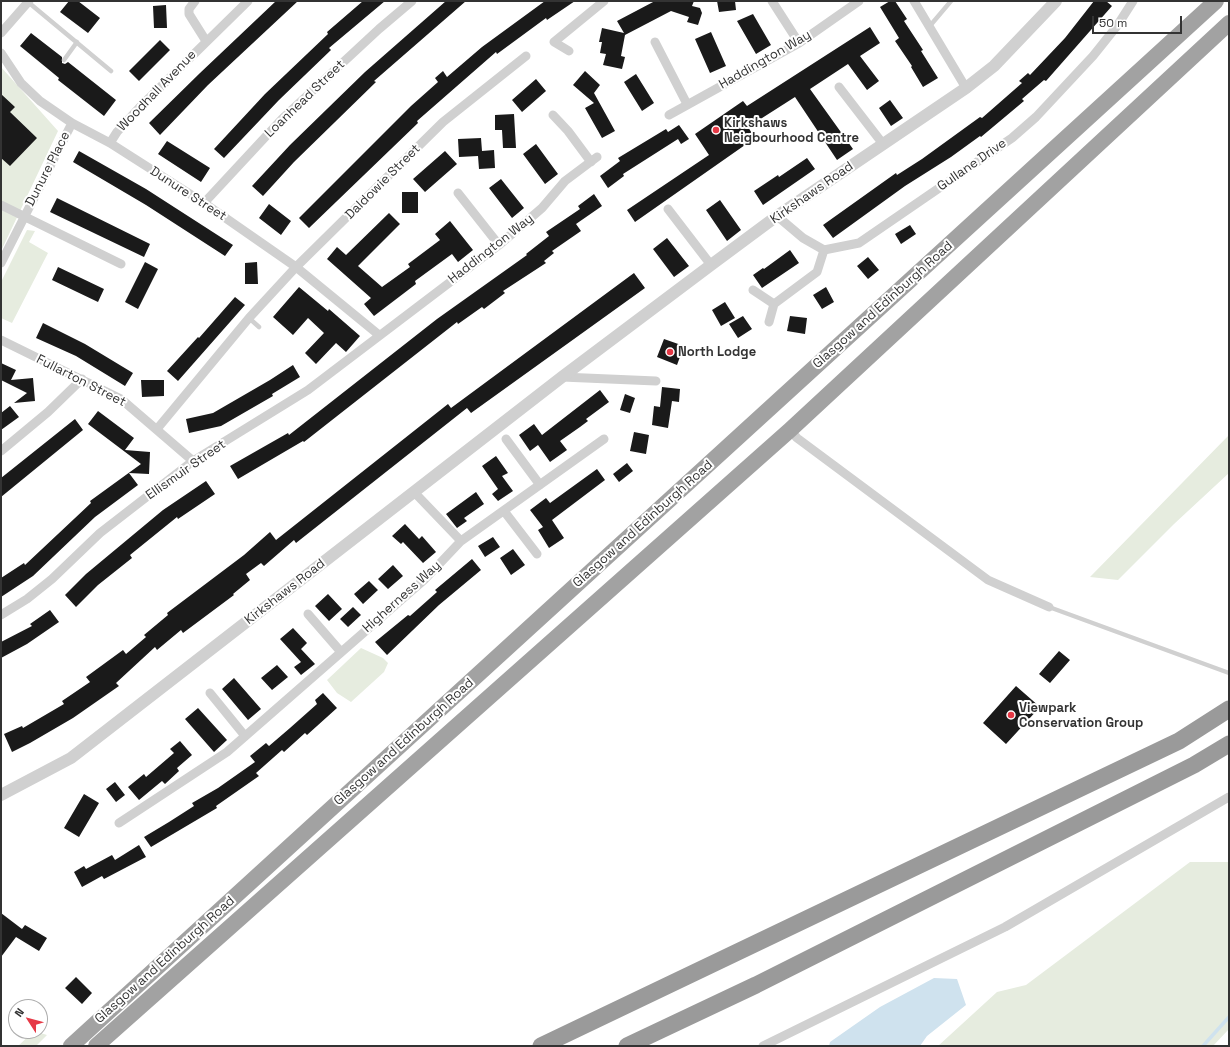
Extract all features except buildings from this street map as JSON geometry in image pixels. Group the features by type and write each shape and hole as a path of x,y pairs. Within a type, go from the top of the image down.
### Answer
{"highway":[{"name":"Glasgow and Edinburgh Road","path":"71,1046 1216,1"},
{"name":"Glasgow and Edinburgh Road","path":"96,1046 790,430 1229,23"},
{"path":"541,1046 1179,741 1229,709"},
{"path":"627,1046 777,975 1194,765 1229,744"}],"street":[{"name":"Woodhall Avenue","path":"196,1 189,9 189,14 206,41"},
{"name":"Woodhall Avenue","path":"110,143 117,132 139,108 248,1"},
{"name":"Loanhead Street","path":"204,203 282,119 379,29 412,1"},
{"path":"569,51 554,42 604,1"},
{"path":"772,1 799,42"},
{"name":"Haddington Way","path":"669,115 799,42 859,1"},
{"path":"914,1 928,27 966,88"},
{"name":"Kirkshaws Road","path":"1,795 71,758 562,377 711,265 777,216 966,88 994,66 1056,1"},
{"name":"Gullane Drive","path":"824,250 859,243 1012,138 1058,95 1093,56 1117,26 1133,1"},
{"path":"1,33 29,2"},
{"path":"655,42 687,104"},
{"name":"Dunure Street","path":"1,53 21,83 40,101 72,123 110,143 204,203 296,267 379,335"},
{"name":"Daldowie Street","path":"157,429 249,318 296,267 443,122 526,56"},
{"path":"839,87 884,144"},
{"name":"Haddington Way","path":"379,335 499,245 542,208 565,181 594,159 553,115"},
{"name":"Dunure Place","path":"1,263 72,123"},
{"path":"458,193 499,245"},
{"path":"1,205 24,215"},
{"path":"668,209 711,265"},
{"name":"Dunure Place","path":"24,215 121,264"},
{"path":"769,322 774,304 816,272 824,250 803,238 777,216"},
{"path":"753,290 774,304"},
{"name":"Ellismuir Street","path":"1,615 27,599 52,579 100,533 193,461 308,390 379,335"},
{"name":"Fullarton Street","path":"1,340 121,399 193,461"},
{"path":"562,377 656,381"},
{"path":"1,451 48,412 82,379"},
{"path":"790,430 797,438 988,580 1049,607"},
{"name":"Higherness Way","path":"119,823 227,752 425,578 461,541 604,438"},
{"path":"506,439 540,485"},
{"path":"414,492 461,541"},
{"path":"504,511 537,554"},
{"path":"308,614 341,652"},
{"path":"210,693 245,736"},
{"path":"763,1046 1005,927 1229,797"}],"lane":[{"path":"928,27 951,1"},
{"path":"29,2 111,71"},
{"path":"64,60 77,42"},
{"path":"249,318 259,326"},
{"path":"1049,607 1227,672"}],"shaded area":[{"path":"1,67 58,131 1,251"},
{"path":"27,230 35,231 29,242 48,253 12,323 1,318 1,282"},
{"path":"1229,435 1229,473 1174,524 1118,580 1090,577"},
{"path":"361,648 383,658 388,663 384,672 351,702 337,693 327,680"},
{"path":"1190,862 1229,862 1229,1029 1213,1046 938,1046 997,992 1026,985"},
{"path":"25,1039 43,1039 36,1046 18,1046"}],"water":[{"path":"934,978 957,979 966,1005 927,1036 920,1046 829,1046 830,1042 880,1007"}],"waterway":[{"path":"1203,1046 1229,1017"}],"place":[{"name":"Kirkshaws Neigbourhood Centre","path":"716,130"},
{"name":"North Lodge","path":"670,352"},
{"name":"Viewpark Conservation Group","path":"1011,715"}]}
